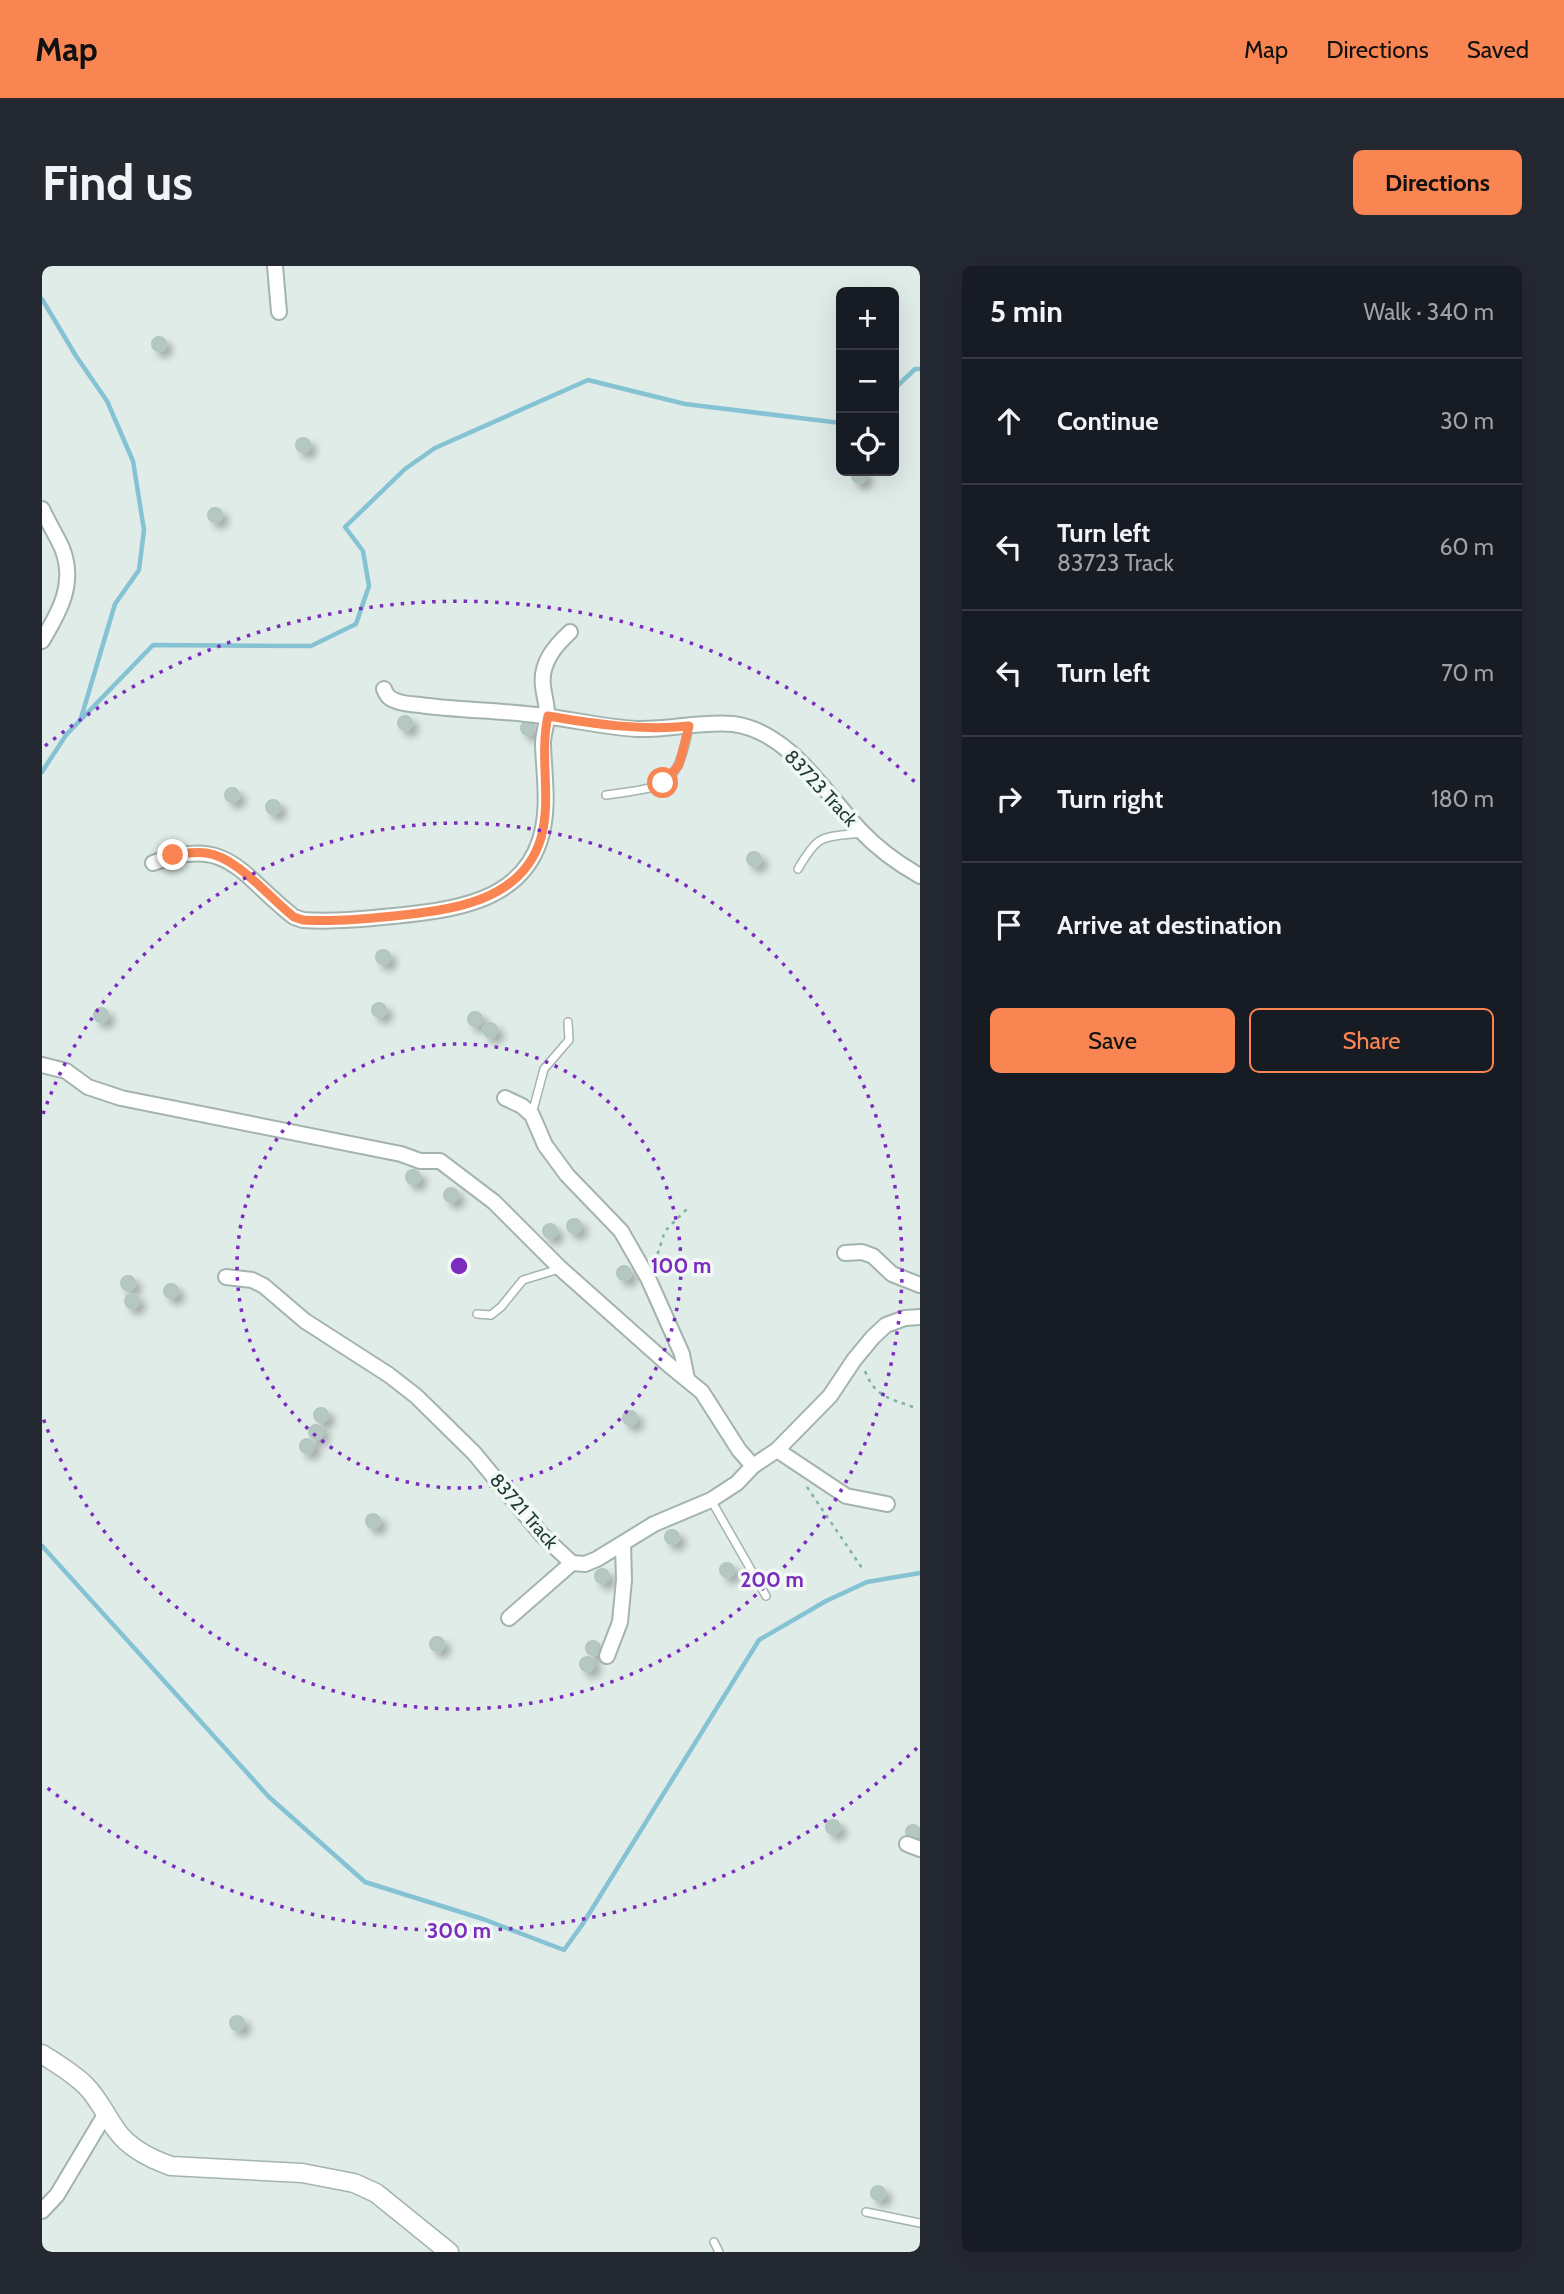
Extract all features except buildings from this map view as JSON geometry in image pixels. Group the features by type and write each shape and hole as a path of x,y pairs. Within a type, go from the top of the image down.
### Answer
{"street":[{"path":"277,270 279,312"},
{"path":"42,509 65,557 68,583 60,608 42,641"},
{"path":"153,863 173,855 194,852 220,857 237,867 294,917 303,920 416,914 453,909 505,888 533,859 541,837 547,785 543,742 548,716 542,675 550,653 570,632"},
{"name":"83723 Track","path":"384,689 391,699 400,702 457,710 548,716 633,728 660,729 729,724 748,727 769,737 816,779 862,833 901,865 920,876"},
{"path":"42,1065 66,1071 88,1087 121,1098 401,1154 420,1161 440,1160 494,1202 560,1268 702,1392 739,1450 753,1466"},
{"path":"505,1098 522,1106 532,1115 545,1145 567,1175 621,1231 653,1290 681,1354 687,1379"},
{"path":"845,1253 862,1252 873,1256 892,1274 920,1285"},
{"name":"83721 Track","path":"226,1277 251,1280 264,1286 305,1321 389,1375 416,1396 474,1453 542,1535 572,1563 585,1564 654,1524 712,1500 737,1483 753,1466 777,1450 830,1396 859,1354 886,1325 905,1318 920,1317"},
{"path":"777,1450 846,1496 887,1504"},
{"path":"607,1656 620,1622 624,1580 623,1544"},
{"path":"509,1618 572,1563"},
{"path":"42,2054 71,2072 86,2087 119,2133 138,2151 154,2160 171,2166 302,2173 354,2183 376,2193 449,2252"},
{"path":"42,2211 57,2195 106,2113"}],"lane":[{"path":"606,795 655,788 671,776 684,752 689,726"},
{"path":"798,869 817,841 862,833"},
{"path":"532,1115 544,1069 569,1040 568,1021"},
{"path":"477,1314 491,1315 523,1280 560,1268"},
{"path":"712,1500 766,1596"},
{"path":"866,2212 920,2223"},
{"path":"714,2242 719,2252"}],"path":[{"path":"653,1290 655,1258 665,1231 690,1206"},
{"path":"859,1354 869,1382 880,1395 913,1407"},
{"path":"800,1478 862,1568"}],"waterway":[{"path":"42,299 107,401 133,461 144,530 139,570 115,604 81,718"},
{"path":"899,384 915,369 920,369"},
{"path":"42,772 66,735 153,645 311,646 356,624 369,586 363,551 345,527 405,469 435,448 588,380 685,404 836,422"},
{"path":"42,1546 269,1797 365,1882 483,1919 564,1950 759,1640 826,1601 867,1582 920,1573"}],"route":[{"path":"173,855 194,852 220,857 237,867 286,911 303,920 380,918 453,909 505,888 533,859 541,837 545,813 547,785 543,742 548,716 633,728 689,726 679,765 663,783"}]}
